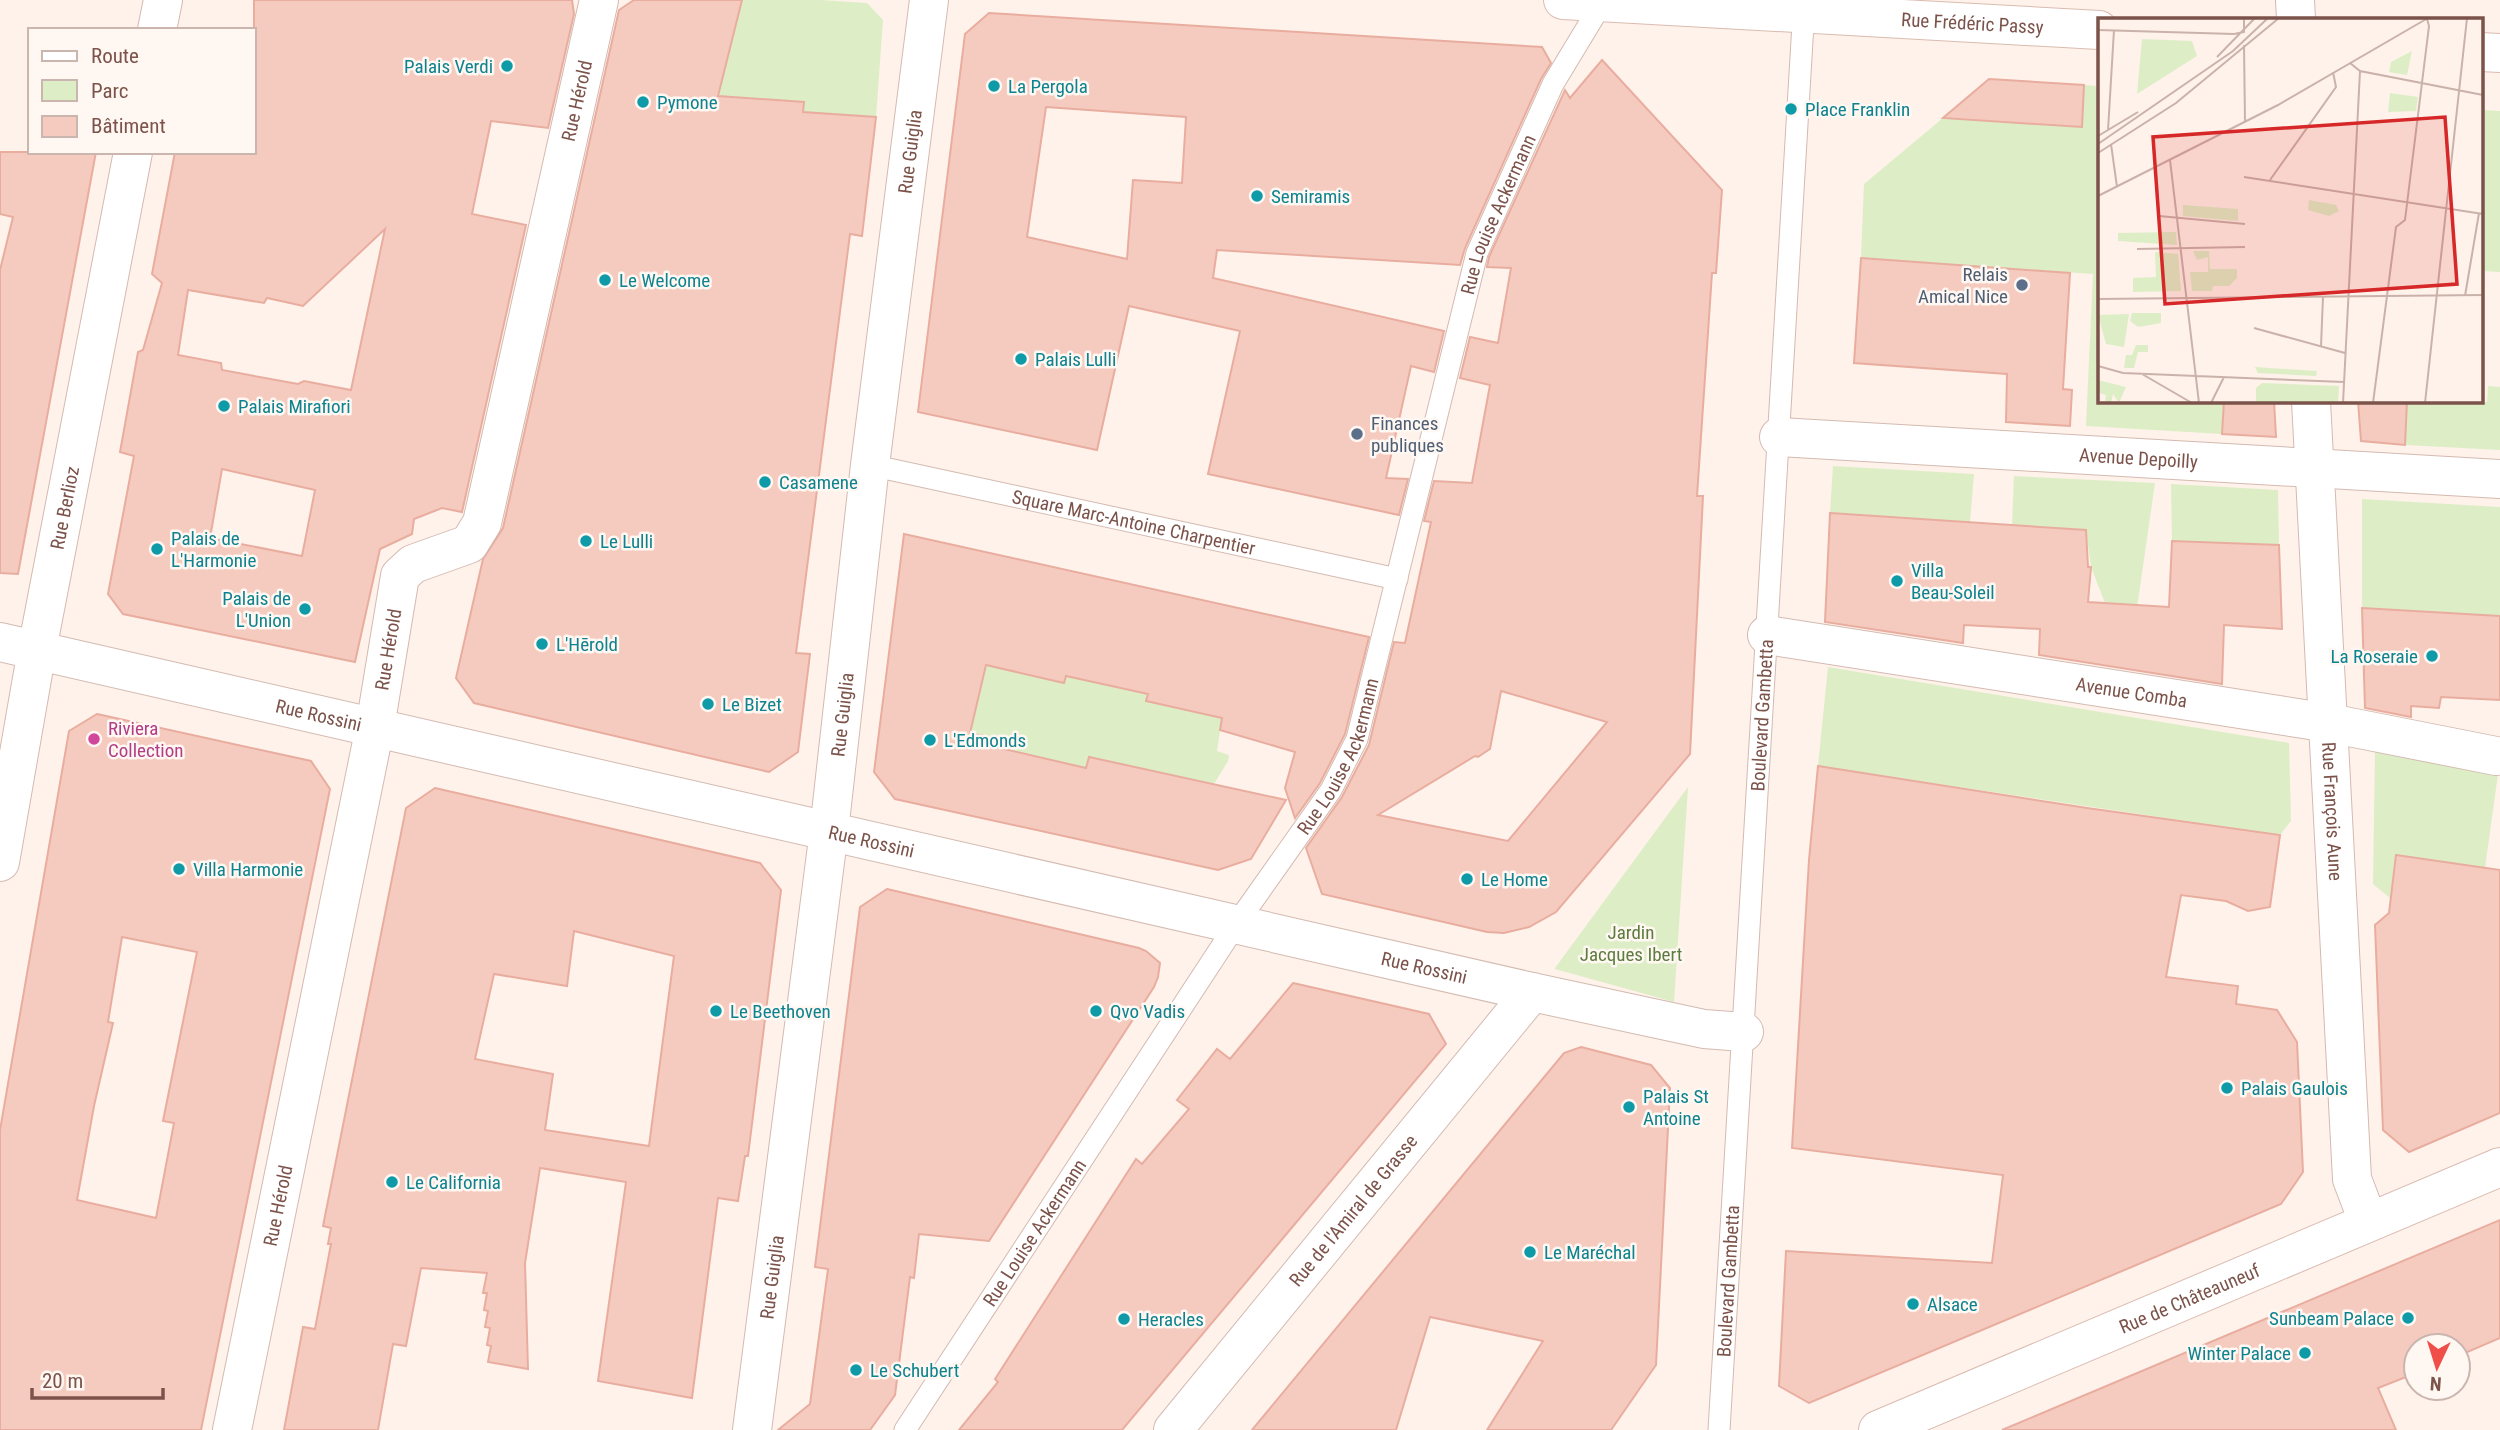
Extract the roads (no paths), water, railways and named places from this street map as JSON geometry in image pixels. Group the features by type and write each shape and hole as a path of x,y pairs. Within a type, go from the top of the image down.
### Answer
{"street":[{"path":"157,28 163,0"},
{"name":"Rue Hérold","path":"232,1430 375,727 400,576 413,564 469,544 482,523 599,0"},
{"name":"Rue Guiglia","path":"752,1430 829,831 870,465 929,0"},
{"name":"Rue Frédéric Passy","path":"1563,0 1804,6 2098,30"},
{"path":"2295,0 2296,18"},
{"path":"2482,52 2500,53"},
{"name":"Rue Berlioz","path":"0,862 37,650 133,154"},
{"name":"Rue François Aune","path":"2311,402 2352,1179 2368,1222"},
{"name":"Avenue Depoilly","path":"1779,437 2500,479"},
{"name":"Avenue Comba","path":"1767,635 2329,723 2496,756"},
{"name":"Rue Rossini","path":"0,642 1532,992 1704,1029 1744,1032"},
{"name":"Rue de l'Amiral de Grasse","path":"1173,1430 1532,992"},
{"name":"Rue de Châteauneuf","path":"1878,1430 2500,1167"}],"lane":[{"name":"Rue Louise Ackermann","path":"905,1430 1237,923 1331,790 1357,739 1477,253 1553,84 1602,3"},
{"name":"Boulevard Gambetta","path":"1719,1430 1804,6"},
{"name":"Square Marc-Antoine Charpentier","path":"870,465 1397,579"}],"place":[{"name":"Palais Verdi","path":"507,66"},
{"name":"La Pergola","path":"994,86"},
{"name":"Pymone","path":"643,102"},
{"name":"Place Franklin","path":"1791,109"},
{"name":"Semiramis","path":"1257,196"},
{"name":"Le Welcome","path":"605,280"},
{"name":"Relais Amical Nice","path":"2022,285"},
{"name":"Palais Lulli","path":"1021,359"},
{"name":"Palais Mirafiori","path":"224,406"},
{"name":"Finances publiques","path":"1357,434"},
{"name":"Casamene","path":"765,482"},
{"name":"Le Lulli","path":"586,541"},
{"name":"Palais de L'Harmonie","path":"157,549"},
{"name":"Villa Beau-Soleil","path":"1897,581"},
{"name":"Palais de L'Union","path":"305,609"},
{"name":"L'Hērold","path":"542,644"},
{"name":"La Roseraie","path":"2432,656"},
{"name":"Le Bizet","path":"708,704"},
{"name":"Riviera Collection","path":"94,739"},
{"name":"L'Edmonds","path":"930,740"},
{"name":"Villa Harmonie","path":"179,869"},
{"name":"Le Home","path":"1467,879"},
{"name":"Le Beethoven","path":"716,1011"},
{"name":"Qvo Vadis","path":"1096,1011"},
{"name":"Palais Gaulois","path":"2227,1088"},
{"name":"Palais St Antoine","path":"1629,1107"},
{"name":"Le California","path":"392,1182"},
{"name":"Le Maréchal","path":"1530,1252"},
{"name":"Alsace","path":"1913,1304"},
{"name":"Sunbeam Palace","path":"2408,1318"},
{"name":"Heracles","path":"1124,1319"},
{"name":"Winter Palace","path":"2305,1353"},
{"name":"Le Schubert","path":"856,1370"}],"park label":[{"name":"Jardin Jacques Ibert","path":"1631,943"}]}
